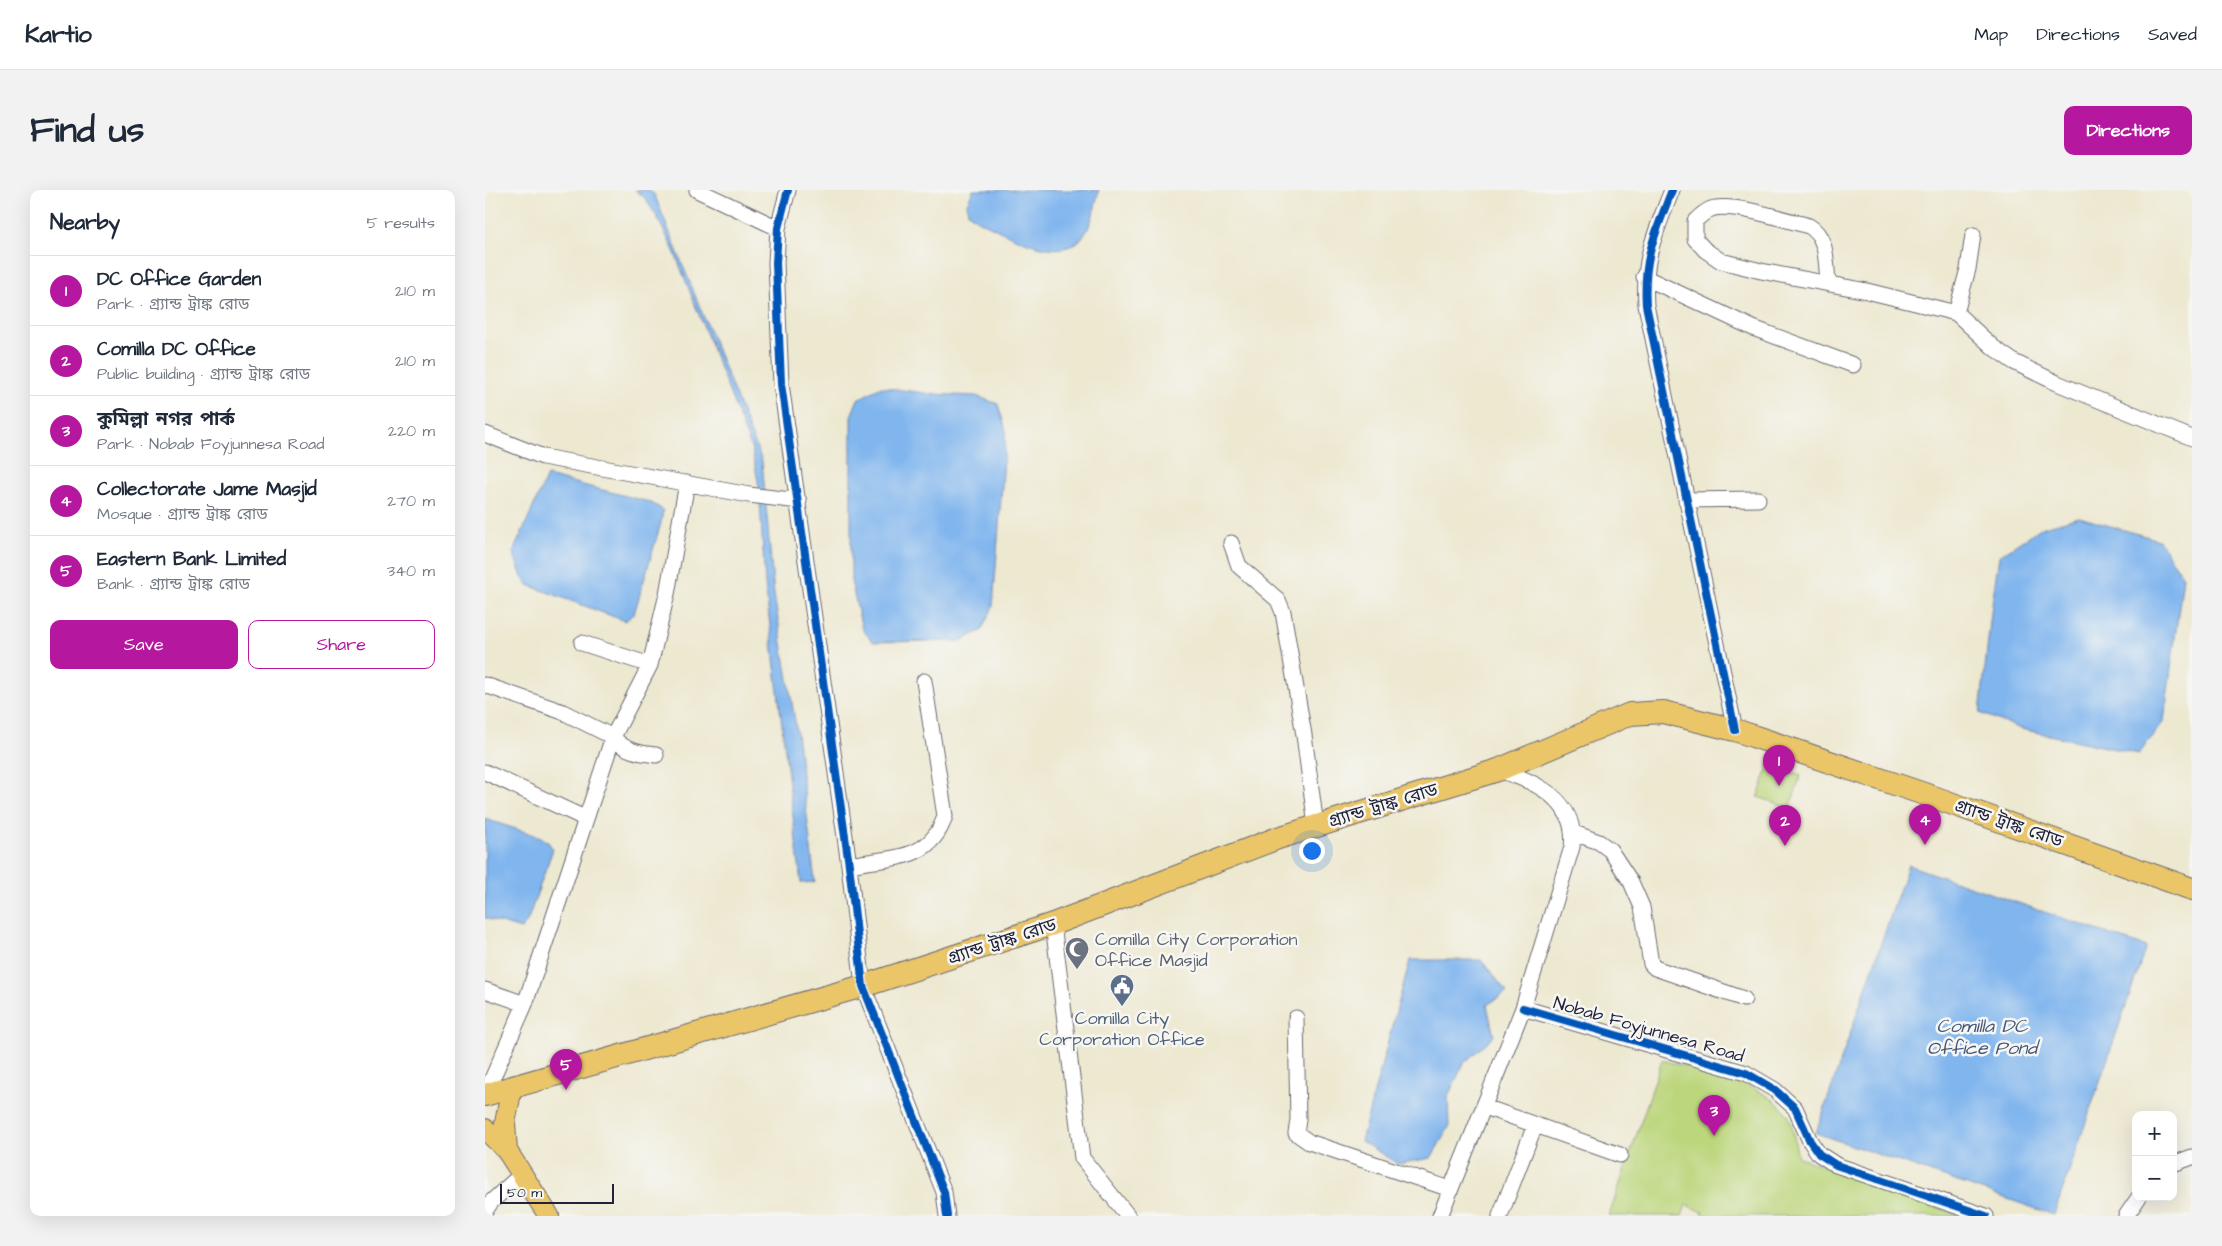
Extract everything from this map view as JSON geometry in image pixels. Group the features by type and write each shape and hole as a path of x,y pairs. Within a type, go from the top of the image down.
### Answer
{"highway":[{"name":"গ্র্যান্ড ট্রাঙ্ক রোড","path":"485,1095 863,986 1053,924 1315,826 1498,770 1630,714 1671,713 1735,730 1926,794 2192,888"}],"main road":[{"path":"507,1151 505,1123 512,1087"},
{"path":"485,1129 507,1151 549,1216"}],"street":[{"path":"697,190 777,228"},
{"path":"788,190 777,228 776,293 781,384 849,865 863,986 944,1192 947,1216"},
{"path":"1672,190 1647,255 1644,277 1645,305 1735,730"},
{"path":"1828,283 1823,242 1817,230 1809,226 1729,208 1713,209 1701,214 1695,221 1695,240 1705,250 1721,260 1761,271 1828,283 1956,313 1994,348 2014,362 2057,384 2192,438"},
{"path":"1956,313 1968,269 1973,235"},
{"path":"1644,277 1753,328 1853,365"},
{"path":"485,434 543,458 749,495 799,501"},
{"path":"485,1095 525,1004 613,737 650,665 667,594 687,483"},
{"path":"1686,500 1758,499"},
{"path":"1231,543 1239,566 1278,600 1283,612 1304,736 1315,826"},
{"path":"582,643 650,665"},
{"path":"849,865 920,852 941,829 945,816 924,682"},
{"path":"485,685 563,712 613,737 619,744 636,752 656,755"},
{"path":"1440,1216 1523,1008 1572,847 1573,833 1569,816 1558,802 1542,788 1522,777 1498,770"},
{"path":"485,772 580,816 585,822"},
{"path":"1573,833 1599,842 1610,850 1631,882 1642,907 1651,964 1655,968 1744,999"},
{"path":"1053,924 1082,1158 1129,1216"},
{"path":"485,990 525,1004"},
{"name":"Nobab Foyjunnesa Road","path":"1523,1008 1746,1073 1775,1090 1795,1108 1810,1140 1819,1154 1836,1165 1986,1216"},
{"path":"1296,1018 1297,1133 1309,1142 1450,1189"},
{"path":"1485,1107 1620,1155"},
{"path":"1500,1216 1535,1125"},
{"path":"2177,1163 2192,1157"},
{"path":"485,1211 491,1202 523,1173"},
{"path":"2126,1216 2136,1201"}],"green space":[{"path":"1769,764 1801,775 1790,808 1758,797"},
{"path":"1662,1060 1730,1079 1764,1094 1777,1103 1790,1119 1798,1157 1960,1216 1702,1216 1703,1212 1686,1205 1682,1216 1609,1216"}],"water":[{"path":"635,190 650,190 655,196 762,461 774,595 797,733 815,882 801,883 765,584 759,487 752,450 674,251 656,215 644,197"},
{"path":"973,190 1099,190 1092,217 1083,236 1079,241 1068,247 1056,249 1042,247 1014,238 977,220 968,213 967,204"},
{"path":"881,387 932,394 976,396 998,404 1006,431 993,607 981,631 960,641 873,642 862,629 851,581 851,416 858,399"},
{"path":"547,476 650,502 663,510 661,523 634,614 625,621 528,585 522,577 513,552"},
{"path":"2079,517 2159,540 2183,577 2164,721 2139,754 2021,729 1980,713 1999,556 2041,528"},
{"path":"485,819 541,837 553,849 527,922 521,929 485,918"},
{"name":"Comilla DC Office Pond","path":"1908,865 2146,947 2054,1215 1816,1133"},
{"path":"1410,960 1481,960 1507,992 1487,1005 1494,1036 1464,1063 1448,1096 1449,1127 1431,1158 1398,1164 1361,1141"}],"cycle path":[{"path":"788,190 778,228 776,263 781,384 849,865 863,986 944,1192 947,1216"},
{"path":"1672,190 1648,259 1646,305 1735,730"},
{"path":"1523,1008 1746,1073 1775,1090 1795,1108 1810,1141 1819,1154 1836,1165 1986,1216"}],"place":[{"name":"DC Office Garden","path":"1779,786"},
{"name":"Collectorate Jame Masjid","path":"1925,845"},
{"name":"Comilla DC Office","path":"1785,846"},
{"name":"Comilla City Corporation Office Masjid","path":"1077,970"},
{"name":"Comilla City Corporation Office","path":"1122,1007"},
{"name":"Eastern Bank Limited","path":"566,1090"},
{"name":"কুমিল্লা নগর পার্ক","path":"1714,1136"}]}
